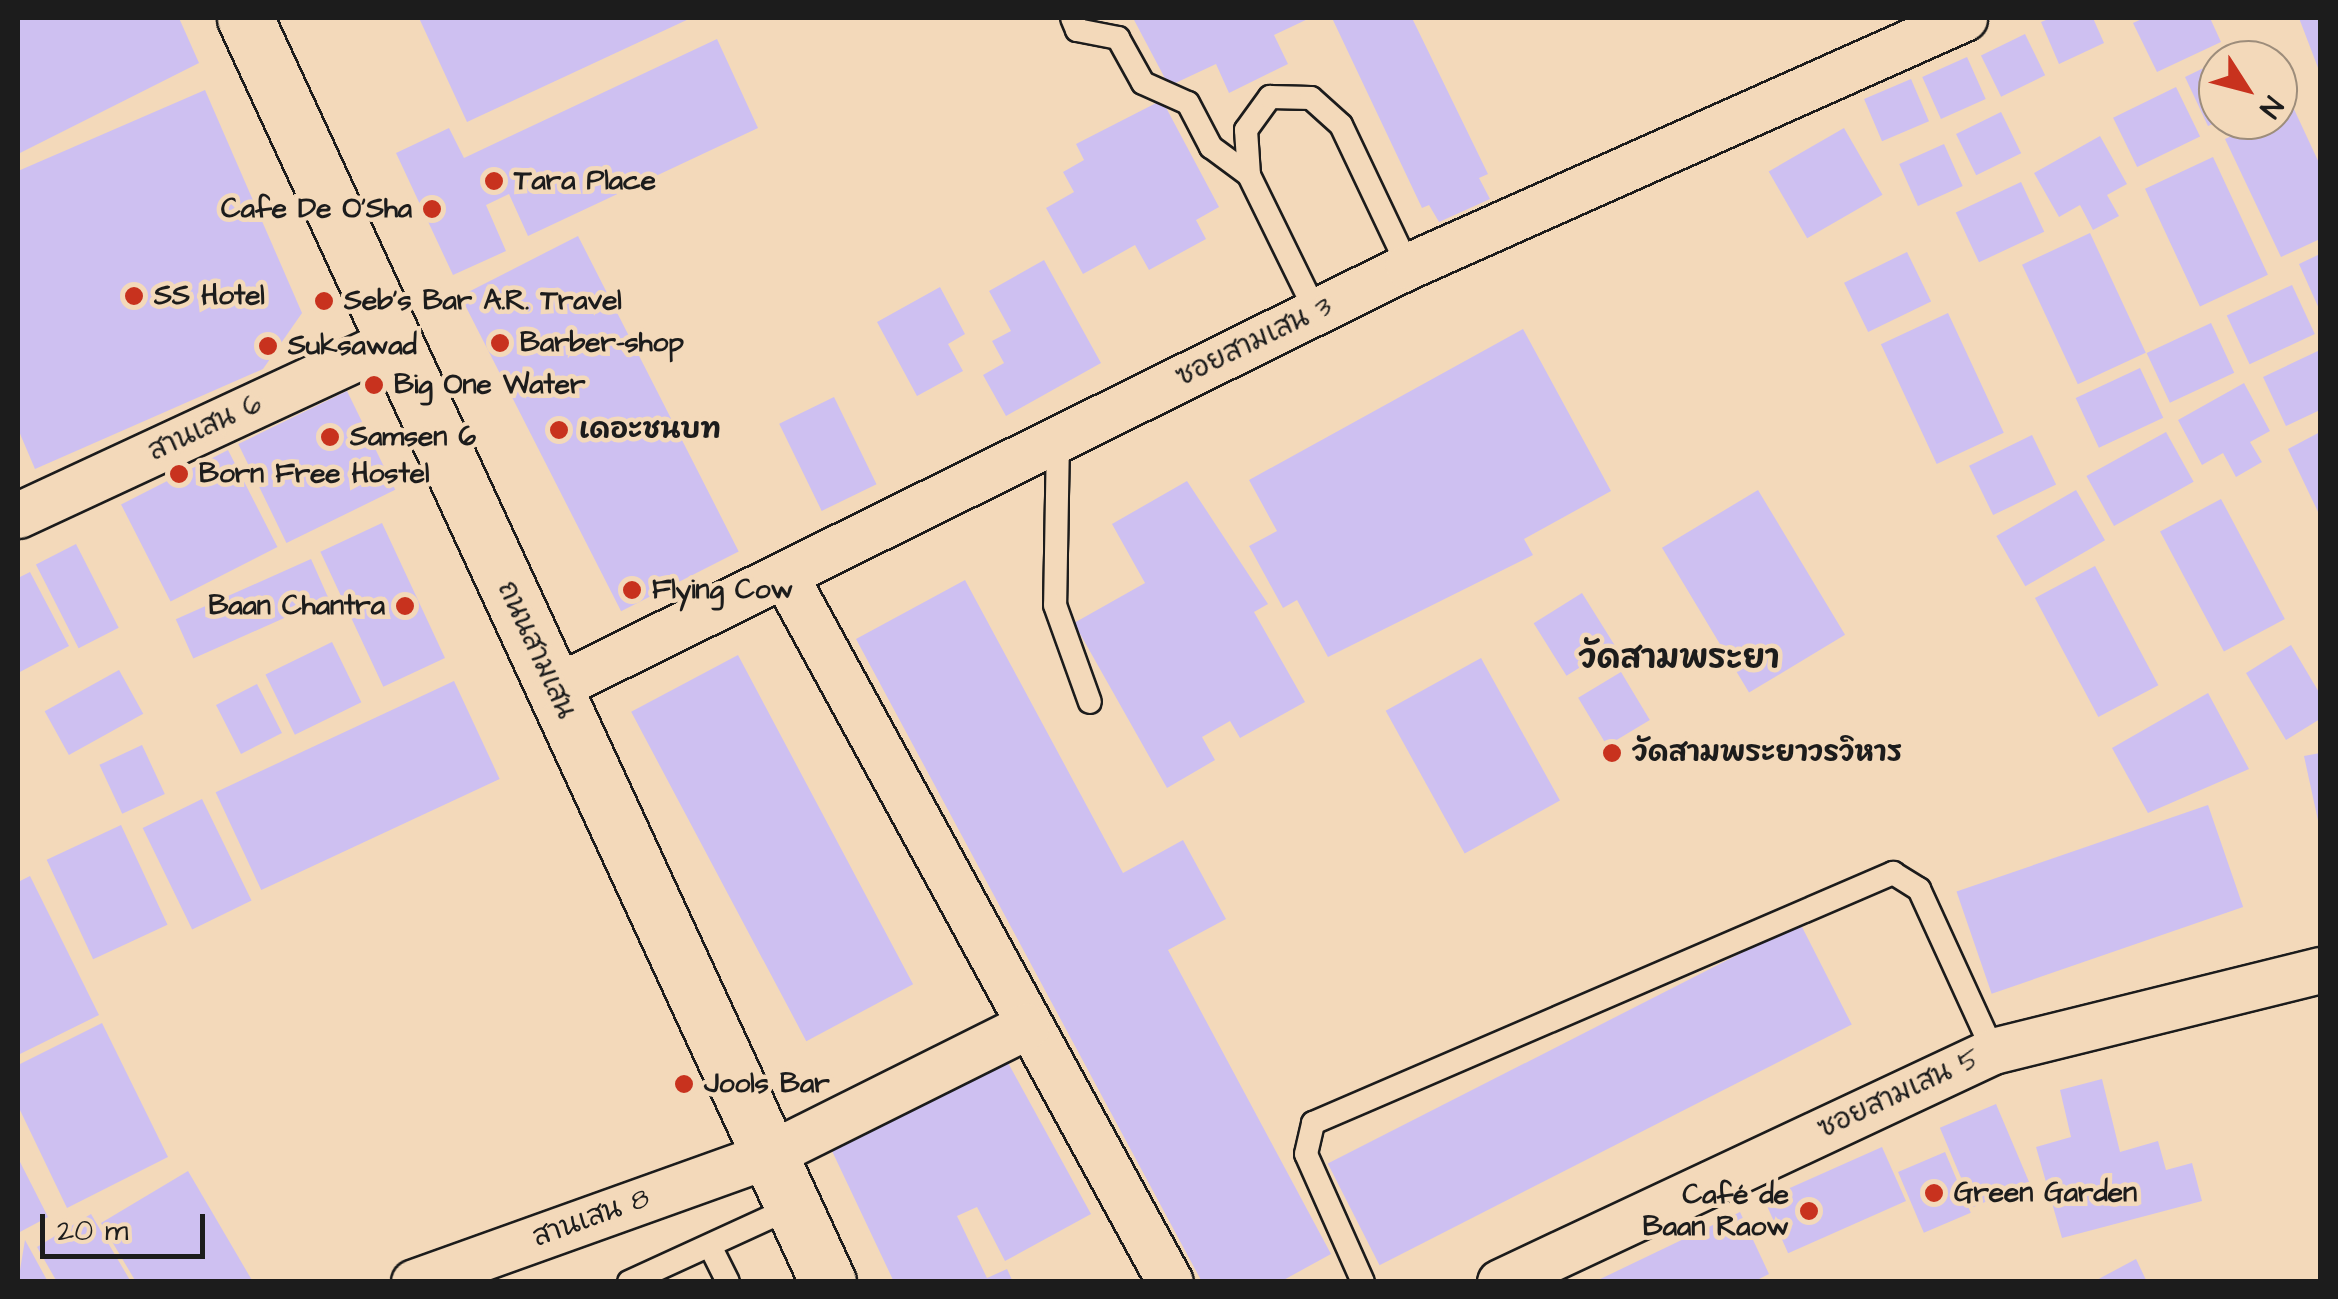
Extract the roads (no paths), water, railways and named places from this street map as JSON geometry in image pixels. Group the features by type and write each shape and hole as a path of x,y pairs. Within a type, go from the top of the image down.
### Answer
{"main road":[{"name":"ถนนสามเสน","path":"245,18 828,1282"}],"street":[{"name":"ซอยสามเสน 3","path":"554,688 1408,266 1964,18"},
{"name":"สานเสน 6","path":"18,515 393,342"},
{"path":"786,576 1027,1026 1170,1282"},
{"name":"ซอยสามเสน 5","path":"1500,1282 1992,1051 2320,970"},
{"name":"สานเสน 8","path":"414,1282 768,1155 1027,1026"}],"lane":[{"path":"1072,18 1077,30 1118,38 1143,84 1188,103 1211,147 1250,175"},
{"path":"1316,312 1250,175 1246,130 1270,97 1311,98 1342,126 1408,266"},
{"path":"1058,439 1054,605 1090,702"},
{"path":"1362,1282 1306,1154 1313,1122 1894,873 1920,890 1992,1051"},
{"path":"629,1282 793,1207"},
{"path":"710,1246 728,1282"}],"place":[{"name":"Tara Place","path":"494,181"},
{"name":"Cafe De O'Sha","path":"432,209"},
{"name":"SS Hotel","path":"134,296"},
{"name":"Seb's Bar A.R. Travel","path":"324,301"},
{"name":"Barber-shop","path":"500,343"},
{"name":"Suksawad","path":"268,346"},
{"name":"Big One Water","path":"374,385"},
{"name":"เดอะชนบท","path":"559,430"},
{"name":"Samsen 6","path":"330,437"},
{"name":"Born Free Hostel","path":"179,474"},
{"name":"Flying Cow","path":"632,590"},
{"name":"Baan Chantra","path":"405,606"},
{"name":"วัดสามพระยาวรวิหาร","path":"1612,753"},
{"name":"Jools Bar","path":"684,1084"},
{"name":"Green Garden","path":"1934,1193"},
{"name":"Café de Baan Raow","path":"1809,1211"}],"district":[{"name":"วัดสามพระยา","path":"1679,659"}]}
